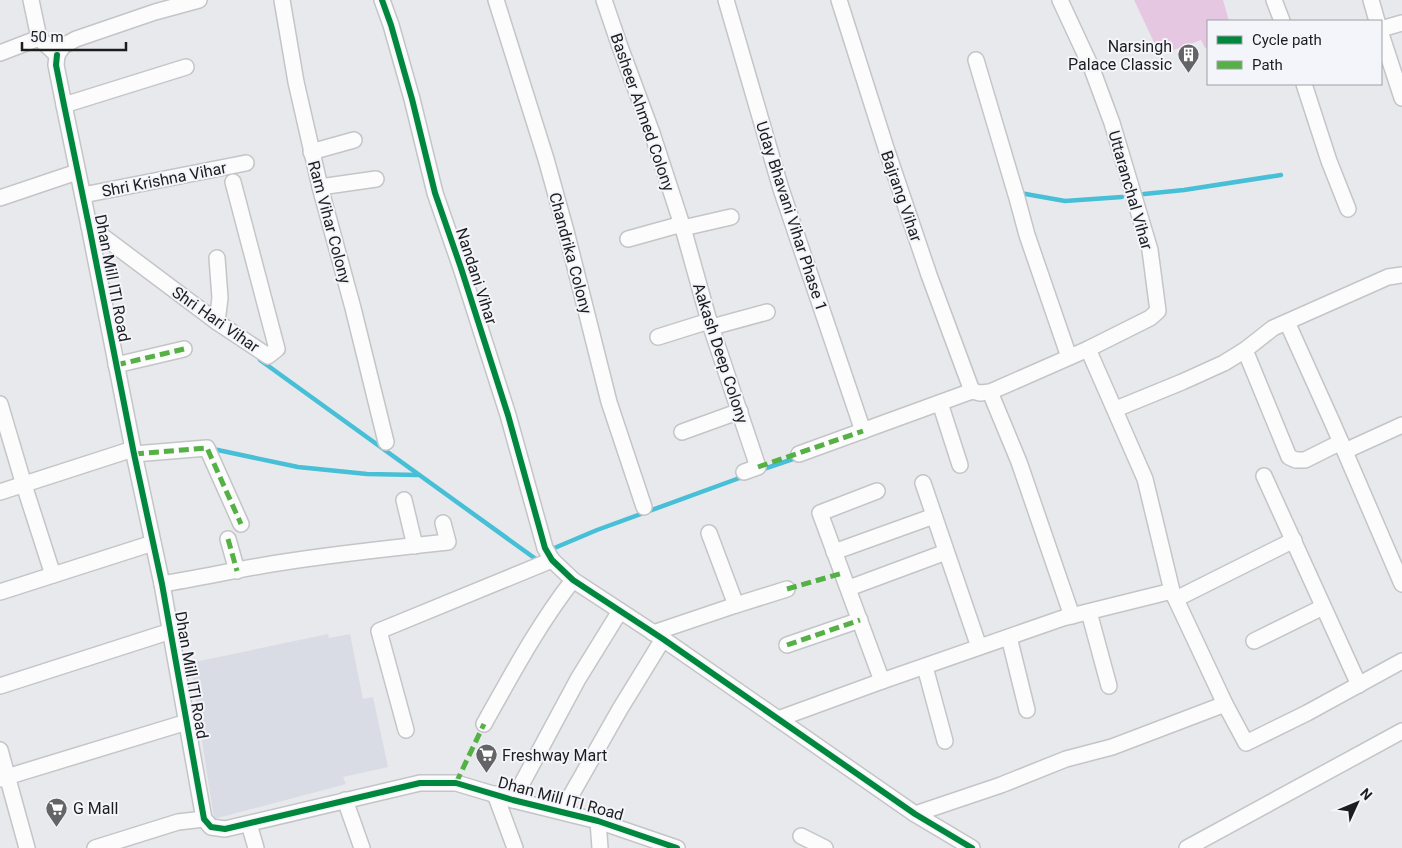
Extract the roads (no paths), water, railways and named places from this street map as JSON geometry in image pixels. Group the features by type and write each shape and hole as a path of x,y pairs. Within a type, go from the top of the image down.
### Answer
{"street":[{"path":"31,0 39,38 57,54 64,46 76,39 175,3 199,0"},
{"name":"Ram Vihar Colony","path":"282,0 296,82 311,152 353,308 386,442"},
{"name":"Nandani Vihar","path":"382,0 412,99 435,193 505,406 545,548 546,563"},
{"name":"Chandrika Colony","path":"496,0 546,159 566,230 609,402 644,507"},
{"name":"Basheer Ahmed Colony","path":"604,0 652,134 682,226"},
{"name":"Uday Bhavani Vihar Phase 1","path":"726,0 781,189 863,431"},
{"name":"Bajrang Vihar","path":"839,0 929,275 972,391"},
{"name":"Uttaranchal Vihar","path":"1060,0 1092,69 1112,123 1150,250 1158,311 1150,318 1088,349"},
{"path":"1274,0 1282,20"},
{"path":"1372,0 1377,20"},
{"path":"1382,29 1402,23"},
{"path":"1382,37 1402,98"},
{"path":"0,52 39,38"},
{"name":"Dhan Mill ITI Road","path":"57,54 56,65 77,172 133,451 162,584 204,819 211,827 225,829 420,783 456,783 513,800 598,821 677,848"},
{"path":"976,60 1018,198 1027,235 1069,357"},
{"path":"64,105 186,66"},
{"path":"1304,85 1328,160 1348,208"},
{"path":"311,152 354,140"},
{"name":"Shri Krishna Vihar","path":"83,195 246,162"},
{"path":"0,198 77,172"},
{"path":"320,187 376,179"},
{"name":"Shri Hari Vihar","path":"89,226 217,322 268,356 277,349 233,182"},
{"path":"628,239 731,217"},
{"name":"Aakash Deep Colony","path":"682,226 711,324 758,467 744,472"},
{"path":"217,258 220,298 217,322"},
{"path":"1116,409 1191,378 1224,362 1286,322 1388,277 1402,276"},
{"path":"658,337 767,312"},
{"path":"1286,322 1343,446 1402,584"},
{"path":"116,365 184,349"},
{"path":"799,454 972,391 980,393 990,392 1088,349 1116,409 1145,479 1174,595 1225,704 1246,743 1306,714 1402,661"},
{"path":"1245,350 1289,457 1296,460 1305,460 1402,425"},
{"path":"990,392 1019,462 1072,616"},
{"path":"940,403 960,465"},
{"path":"0,404 53,575"},
{"path":"682,432 740,411"},
{"path":"0,492 133,451 207,448 241,524"},
{"path":"1264,476 1359,685"},
{"path":"923,482 979,647"},
{"path":"877,491 820,513 882,681"},
{"path":"404,500 415,546"},
{"path":"834,552 934,516"},
{"path":"162,584 316,557 448,542 443,523"},
{"path":"709,533 736,605"},
{"path":"228,539 237,571"},
{"path":"778,719 1072,616 1174,595 1294,540"},
{"path":"0,592 153,543"},
{"path":"849,588 946,552"},
{"path":"406,730 379,631 546,563 571,582 778,719 915,814 972,848"},
{"path":"484,724 526,648 548,613 571,582"},
{"path":"562,811 659,640 736,605 787,589"},
{"path":"1254,641 1323,607"},
{"path":"1089,612 1109,686"},
{"path":"513,800 578,679 619,613"},
{"path":"787,645 860,620"},
{"path":"0,686 171,631"},
{"path":"1009,637 1027,710"},
{"path":"925,667 945,740"},
{"path":"915,814 1001,785 1066,758 1112,747 1225,704"},
{"path":"4,778 187,722"},
{"path":"1187,848 1402,731"},
{"path":"0,750 4,778 27,848"},
{"path":"495,794 515,848"},
{"path":"345,800 362,848"},
{"path":"95,848 124,844 178,822 204,819"},
{"path":"598,821 600,848"},
{"path":"249,824 256,848"},
{"path":"802,836 825,848"}],"waterway":[{"path":"1144,194 1184,190 1281,175"},
{"path":"1020,193 1065,201 1122,197"},
{"path":"260,360 540,562"},
{"path":"213,449 298,467 367,474 418,475"},
{"path":"761,470 793,459"},
{"path":"552,549 597,530 745,476"}],"place":[{"name":"Narsingh Palace Classic","path":"1188,74"},
{"name":"Freshway Mart","path":"486,774"},
{"name":"G Mall","path":"57,827"}]}
